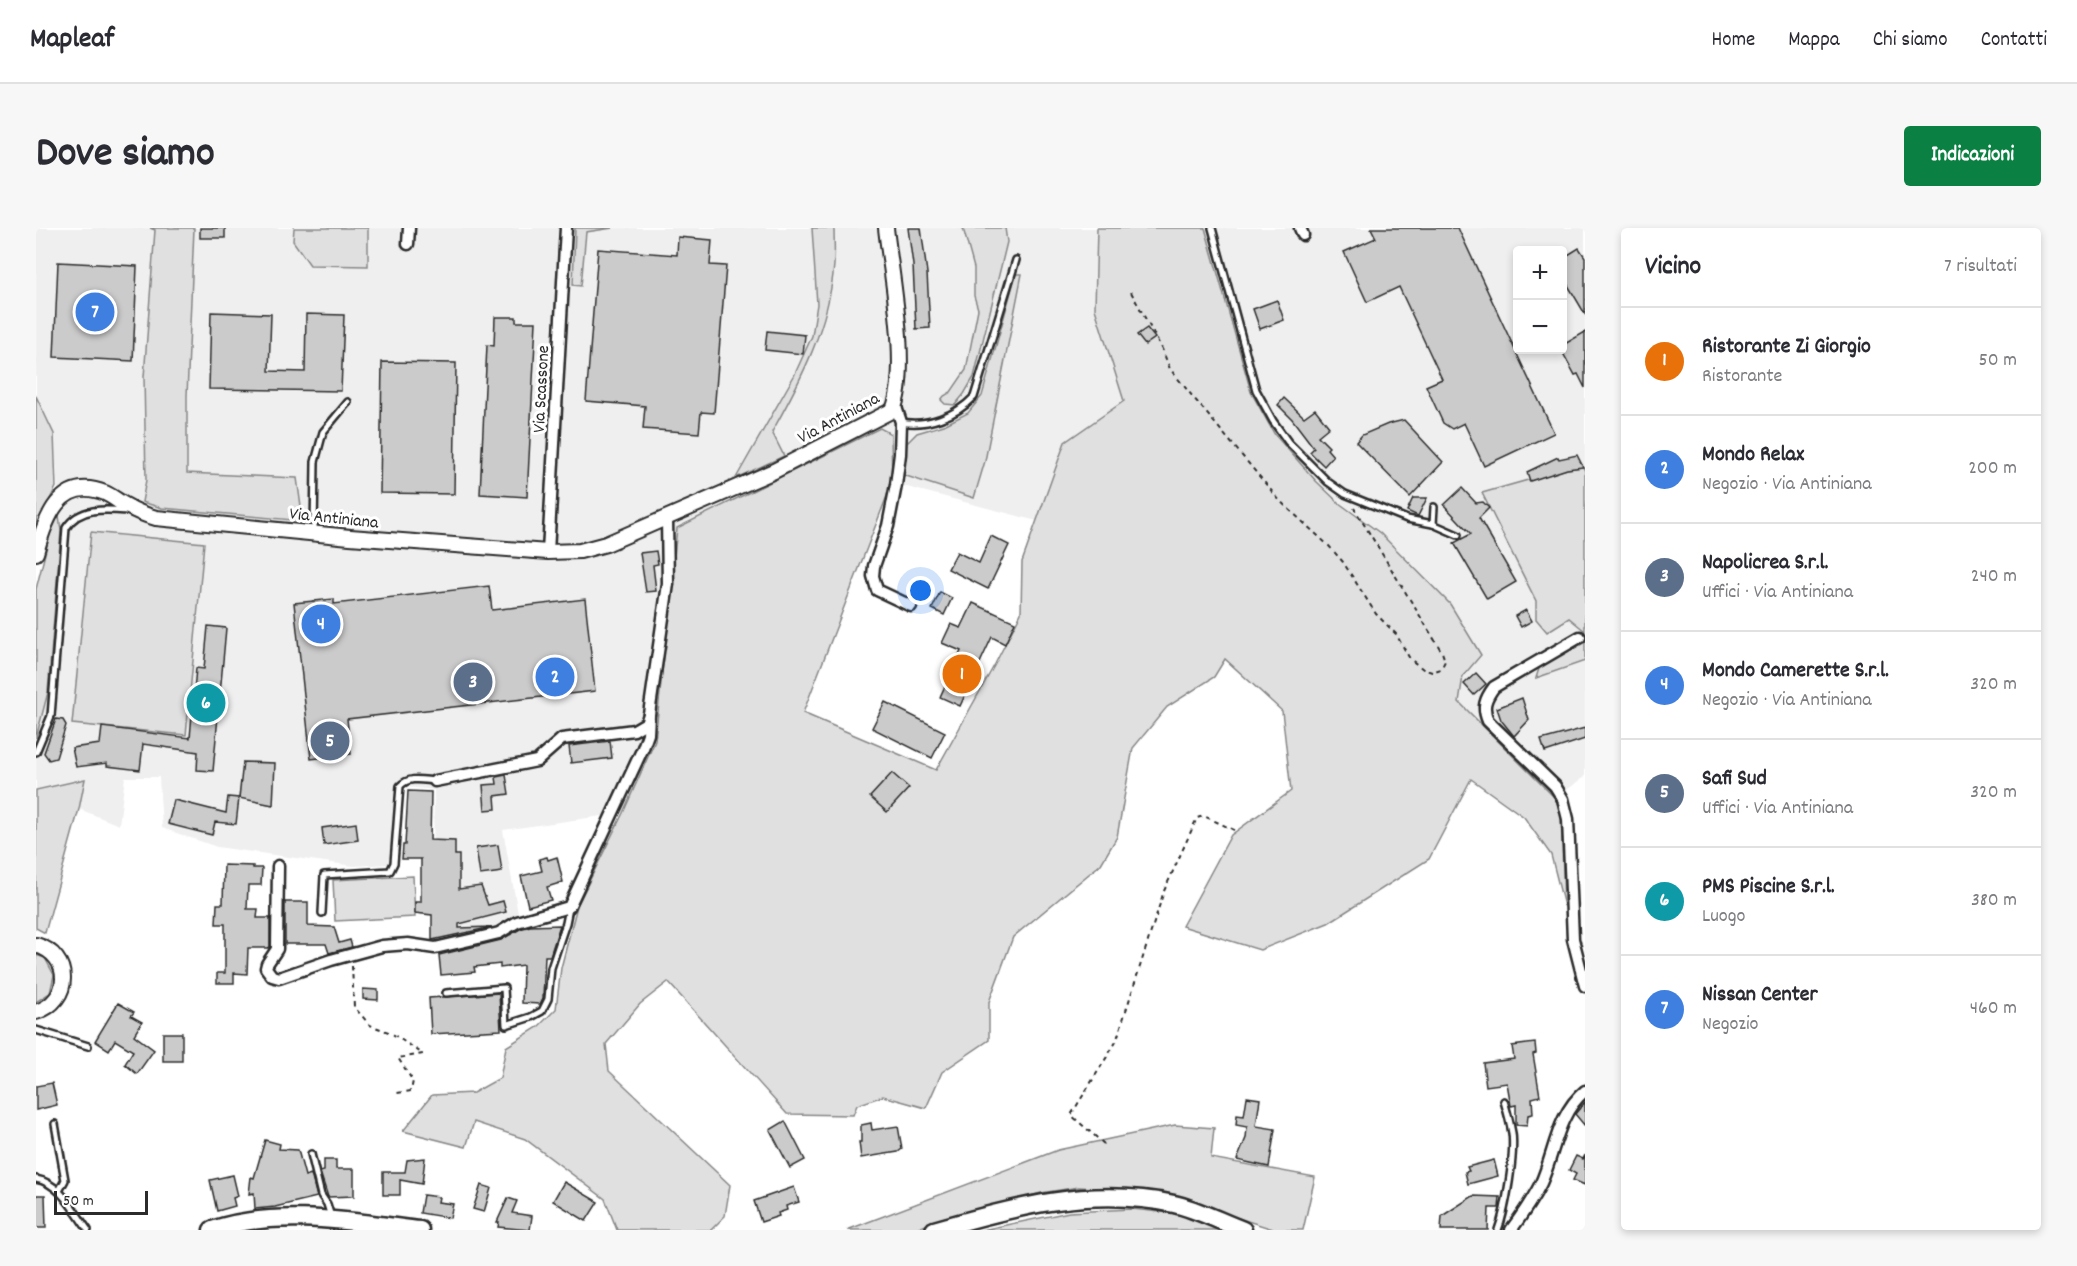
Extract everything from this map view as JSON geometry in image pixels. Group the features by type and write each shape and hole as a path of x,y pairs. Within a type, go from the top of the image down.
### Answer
{"main road":[{"path":"934,1230 1004,1209 1063,1199 1120,1197 1175,1204 1243,1230"},
{"path":"212,1230 232,1223 269,1218 329,1226 420,1230"}],"street":[{"path":"408,244 409,228"},
{"name":"Via Scassone","path":"548,552 566,228"},
{"name":"Via Antiniana","path":"36,553 41,532 52,507 70,493 80,489 105,493 138,512 156,518 548,552 580,551 606,544 774,471 893,410 900,370 899,341 886,228"},
{"path":"895,404 901,422 896,485 888,525 873,576 877,590 911,606"},
{"path":"278,866 277,949 267,964 268,973 279,978 382,946 408,944 435,948 499,933 517,922 569,907 648,734 668,584 667,518"},
{"path":"1580,637 1494,687 1485,698 1483,710 1488,722 1555,786 1563,799 1568,819 1573,939 1585,986"},
{"path":"435,781 537,760 562,739 634,730 646,723 649,714"},
{"path":"36,945 49,951 56,958 63,976 61,994 50,1006 36,1012"},
{"path":"1511,1230 1541,1182 1556,1135 1568,1112 1585,1091"}],"lane":[{"path":"1212,228 1256,390 1288,442 1328,482 1346,494 1407,519 1433,525 1458,535"},
{"path":"901,422 911,424 946,416 966,405 974,397 1016,260"},
{"path":"314,533 315,462 323,432 348,402"},
{"path":"1433,525 1434,507"},
{"path":"36,752 51,716 66,528 76,516 98,509 138,512"},
{"path":"322,913 324,875 390,871 394,863 400,786 406,780 435,781"},
{"path":"446,993 504,988 506,1025 542,1011 548,999 551,968 569,907"},
{"path":"36,1030 88,1046"},
{"path":"1498,1230 1509,1178 1512,1135 1504,1101"},
{"path":"55,1124 65,1180 59,1191"},
{"path":"311,1154 321,1195 327,1204 329,1226"},
{"path":"36,1179 44,1180 59,1191 88,1230"}],"path":[{"path":"1131,292 1162,349 1170,369 1197,403 1280,501 1343,562 1376,614 1396,634 1410,659 1423,669 1432,672 1441,669 1445,661 1442,652 1346,494"},
{"path":"1104,1144 1071,1115 1116,1042 1164,891 1197,818 1204,816 1234,830"},
{"path":"352,954 354,1008 370,1025 391,1033 423,1054 398,1058 413,1081 411,1091 397,1093"}],"shaded area":[{"path":"36,228 148,228 155,230 144,377 146,480 142,502 162,508 303,521 297,478 187,473 187,396 194,228 294,228 293,241 368,266 368,228 1097,228 1095,309 1124,401 1065,442 1037,521 892,483 677,528 655,741 623,813 503,830 519,919 432,944 434,790 400,786 390,864 354,866 217,847 162,828 159,777 125,777 119,825 79,809 84,780 36,790 36,738 61,531 54,435 36,396"},
{"path":"150,228 194,228 187,396 187,473 297,478 303,521 162,508 142,502 146,480 144,377 155,230"},
{"path":"294,228 368,228 368,266 310,265 293,241"},
{"path":"575,228 613,228 586,232 581,286 573,285"},
{"path":"812,228 834,228 834,265 831,288 820,331 803,372 772,432 784,456 736,478 794,376 812,336 817,304"},
{"path":"963,228 1005,228 1007,242 974,377 955,405 945,404 941,400 951,392 966,370 978,309 974,296 974,268"},
{"path":"1097,228 1205,228 1251,392 1275,435 1316,481 1339,503 1380,533 1450,604 1481,655 1463,676 1459,702 1555,798 1561,812 1564,906 1551,855 1524,817 1471,779 1429,859 1328,923 1260,950 1182,926 1231,835 1291,791 1282,711 1225,659 1214,677 1167,707 1133,748 1117,837 1101,864 1013,937 989,1002 989,1040 942,1072 926,1108 883,1096 857,1105 853,1115 787,1114 668,982 640,1004 606,1044 609,1071 730,1185 725,1216 711,1230 617,1230 605,1199 525,1139 474,1122 466,1147 403,1131 432,1095 473,1093 500,1078 506,1047 538,1027 556,1009 561,968 577,906 623,813 655,741 677,528 880,428 891,434 892,483 803,713 936,770 1021,613 1022,562 1065,442 1124,401 1095,309"},
{"path":"1205,228 1585,228 1585,471 1583,467 1482,494 1536,601 1536,620 1569,618 1585,631 1585,637 1536,678 1585,661 1585,777 1555,798 1459,702 1463,676 1339,503 1275,435 1251,392"},
{"path":"1016,274 1022,274 985,461 974,498 903,475 907,443 917,433 944,425 968,413 982,396"},
{"path":"36,396 54,434 56,487 47,505 36,544"},
{"path":"1583,467 1585,471 1585,631 1569,618 1547,632 1536,619 1536,601 1482,493 1567,469"},
{"path":"59,515 61,531 48,692 36,738 36,589 50,534"},
{"path":"91,532 204,543 186,735 72,724"},
{"path":"1585,637 1585,661 1536,678 1541,662"},
{"path":"85,779 45,933 36,928 36,790"},
{"path":"413,876 415,917 335,921 333,880"},
{"path":"36,955 45,958 54,975 50,993 36,1002"},
{"path":"1175,1125 1214,1128 1211,1158 1315,1177 1303,1230 1276,1230 1156,1192 1079,1187 1041,1193 909,1230 847,1230 1058,1150"},
{"path":"1132,1209 1179,1214 1220,1230 982,1230 1069,1212"}],"building":[{"path":"200,228 225,228 225,238 200,238"},
{"path":"908,228 921,228 927,273 930,328 916,329 913,265"},
{"path":"1371,228 1458,228 1513,345 1513,354 1517,354 1554,433 1484,466 1464,423 1452,429 1443,423 1426,386 1442,379 1399,287 1367,302 1344,252 1376,238"},
{"path":"678,237 712,240 710,265 726,266 714,413 701,412 699,433 643,429 645,406 586,401 598,249 677,255"},
{"path":"1579,248 1585,257 1585,314 1567,284 1567,256"},
{"path":"58,262 137,266 133,361 54,357"},
{"path":"1277,300 1284,320 1260,329 1253,309"},
{"path":"211,312 271,314 269,371 305,372 306,314 344,315 341,391 209,389"},
{"path":"495,317 516,317 516,322 536,322 527,497 480,494 487,345 494,346"},
{"path":"1147,328 1155,338 1145,345 1137,335"},
{"path":"767,331 805,335 803,354 765,350"},
{"path":"1585,332 1585,388 1564,354 1567,354 1567,343"},
{"path":"382,362 456,363 454,494 380,493"},
{"path":"1284,398 1304,417 1315,409 1329,427 1318,436 1329,447 1327,449 1333,456 1324,466 1310,452 1314,448 1278,405"},
{"path":"1404,420 1443,462 1410,497 1356,442 1362,435"},
{"path":"1577,455 1583,467 1567,469 1530,481 1527,472 1558,457 1559,459"},
{"path":"1462,488 1476,503 1483,502 1489,508 1479,518 1516,582 1487,599 1454,543 1471,534 1444,505"},
{"path":"1413,498 1427,498 1418,516 1407,511"},
{"path":"991,536 1009,545 988,589 948,569 957,552 979,563"},
{"path":"656,551 658,564 653,565 656,591 646,592 640,553"},
{"path":"489,586 492,610 585,599 595,691 347,719 351,754 311,759 294,603 334,599 334,604"},
{"path":"940,592 952,598 944,615 932,609"},
{"path":"973,603 1015,622 1005,644 992,637 960,706 940,697 961,651 942,643 951,624 961,628"},
{"path":"1526,610 1532,621 1521,627 1515,616"},
{"path":"208,626 226,628 213,771 197,770 198,752 143,744 140,770 107,766 107,763 76,767 72,748 100,744 102,727 190,738 196,668 204,669"},
{"path":"1476,673 1486,684 1474,695 1464,684"},
{"path":"1522,698 1529,720 1514,736 1501,720 1497,708"},
{"path":"885,702 945,732 932,758 872,728"},
{"path":"56,719 63,720 66,725 56,758 49,760 44,753"},
{"path":"1585,728 1585,739 1545,752 1541,740"},
{"path":"610,741 612,758 571,763 569,746"},
{"path":"243,762 275,763 273,805 239,798"},
{"path":"892,773 909,788 887,812 870,797"},
{"path":"506,775 509,794 495,796 496,809 485,810 483,785 497,784 496,777"},
{"path":"408,791 431,792 430,840 455,841 455,855 459,855 459,889 481,886 488,905 503,901 506,912 459,924 459,928 492,927 432,940 432,915 415,913 415,902 421,902 421,859 402,859"},
{"path":"228,797 239,798 236,824 215,822 212,835 168,824 174,800 226,813"},
{"path":"356,823 358,840 324,845 322,828"},
{"path":"498,845 502,872 480,875 476,848"},
{"path":"547,857 548,860 557,857 563,882 547,887 551,900 528,906 521,876 542,871 539,859"},
{"path":"224,865 262,868 261,885 248,885 247,909 258,909 257,918 270,918 270,947 248,948 247,974 234,973 234,983 217,983 217,973 225,973 225,924 216,924 217,904 223,904"},
{"path":"285,902 308,902 308,926 334,927 339,943 350,940 352,947 329,953 326,944 285,944"},
{"path":"560,925 550,956 545,956 543,998 540,1004 522,1003 523,965 500,968 500,964 474,967 475,972 441,975 439,955 501,940 530,926"},
{"path":"363,989 378,990 378,1000 363,999"},
{"path":"499,993 501,1030 431,1034 429,998"},
{"path":"118,1003 134,1012 131,1016 142,1022 134,1035 154,1050 137,1074 125,1064 133,1051 115,1040 109,1050 95,1041"},
{"path":"163,1033 182,1033 182,1061 163,1061"},
{"path":"1535,1043 1536,1053 1533,1054 1540,1096 1532,1098 1533,1114 1528,1115 1527,1126 1516,1125 1516,1105 1511,1106 1507,1083 1486,1086 1483,1063 1514,1059 1512,1046"},
{"path":"52,1083 57,1105 36,1110 36,1086"},
{"path":"1247,1097 1260,1099 1256,1126 1275,1129 1269,1167 1237,1160 1246,1138 1247,1127 1236,1125 1237,1115 1244,1116"},
{"path":"1585,1102 1585,1126 1575,1114"},
{"path":"785,1121 805,1160 790,1168 770,1130"},
{"path":"871,1123 872,1130 898,1126 902,1149 898,1152 861,1158 859,1142 861,1142 861,1125"},
{"path":"265,1140 280,1144 279,1149 298,1150 305,1176 311,1174 317,1197 275,1207 255,1209 254,1193 249,1194 251,1177 254,1178"},
{"path":"1585,1155 1585,1185 1573,1180 1576,1174 1569,1170 1576,1156 1583,1159"},
{"path":"425,1158 422,1184 400,1180 400,1195 383,1195 383,1172 405,1172 407,1160"},
{"path":"324,1160 336,1160 336,1169 354,1169 354,1196 328,1197 320,1172 324,1171"},
{"path":"1494,1160 1498,1176 1468,1184 1465,1172 1469,1171 1467,1167"},
{"path":"233,1175 238,1196 233,1198 235,1206 217,1211 210,1180"},
{"path":"564,1182 598,1202 586,1221 553,1201"},
{"path":"481,1185 491,1188 484,1212 473,1209"},
{"path":"794,1187 799,1202 786,1206 787,1210 778,1213 779,1216 761,1222 754,1201"},
{"path":"36,1195 45,1195 46,1228 36,1228"},
{"path":"423,1195 439,1197 438,1202 453,1204 450,1218 420,1213"},
{"path":"1473,1196 1500,1197 1499,1208 1489,1208 1488,1230 1441,1230 1442,1216"},
{"path":"508,1198 517,1201 512,1213 532,1216 530,1230 498,1227 499,1222 497,1222"}],"place":[{"name":"Nissan Center","path":"95,312"},
{"name":"Mondo Camerette S.r.l.","path":"321,624"},
{"name":"Ristorante Zi Giorgio","path":"962,674"},
{"name":"Mondo Relax","path":"555,677"},
{"name":"Napolicrea S.r.l.","path":"473,682"},
{"name":"PMS Piscine S.r.l.","path":"206,703"},
{"name":"Safi Sud","path":"330,741"}]}
